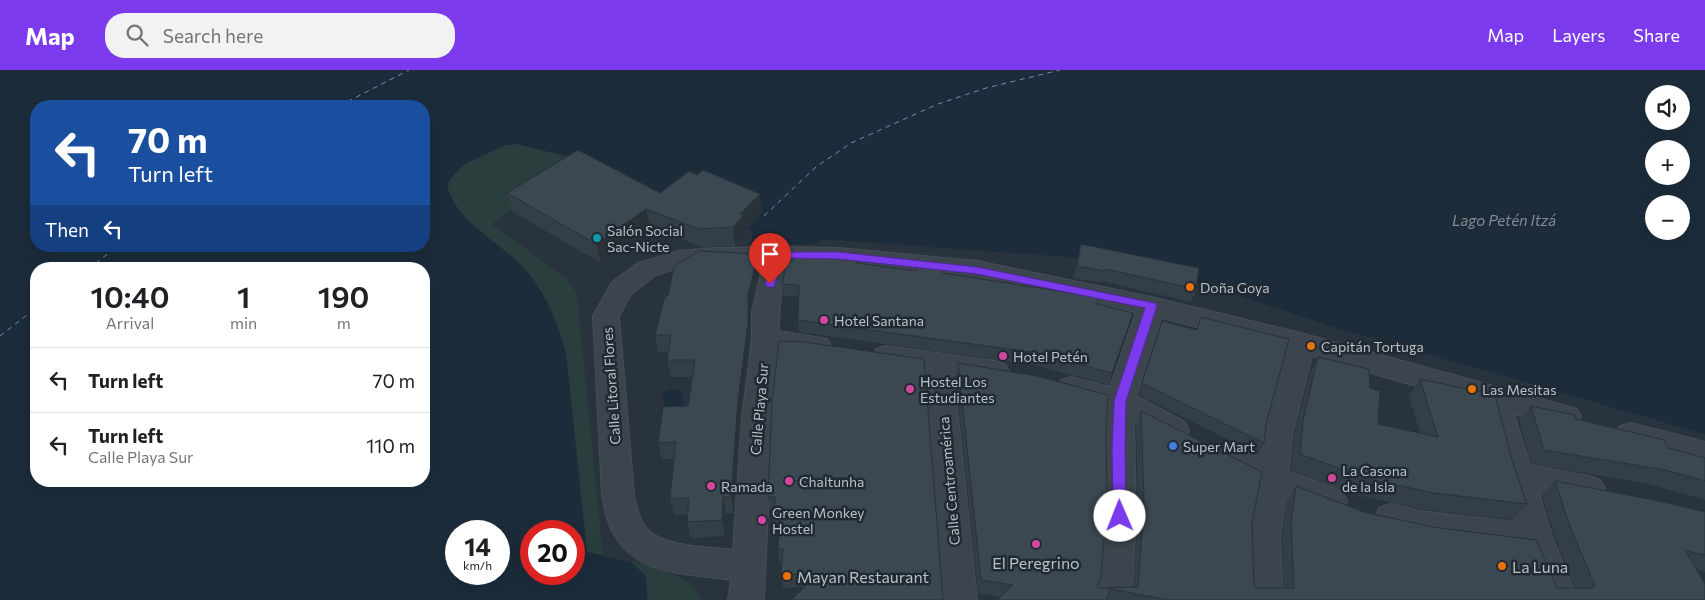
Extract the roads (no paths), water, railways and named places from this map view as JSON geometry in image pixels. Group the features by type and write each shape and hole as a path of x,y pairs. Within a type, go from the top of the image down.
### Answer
{"street":[{"name":"Calle Litoral Flores","path":"750,567 659,555 637,541 624,521 618,495 606,316 621,288 647,268 679,259 715,256 788,255 839,256 977,270 1151,306 1301,343 1705,455"},
{"name":"Calle Playa Sur","path":"746,600 750,567 757,417 766,339 765,312 777,262 788,255"},
{"path":"1112,600 1115,590 1120,516 1118,449 1120,401 1151,306"},
{"path":"766,339 939,363 1034,379 1120,401 1152,420 1200,441 1273,479 1360,511 1421,525 1536,539"},
{"path":"1265,600 1263,536 1273,479 1277,436 1301,343"},
{"name":"Calle Centroamérica","path":"939,363 959,600"},
{"path":"1495,397 1516,476 1536,539 1560,600"},
{"path":"1516,476 1620,495"}],"water":[{"name":"Lago Petén Itzá","path":"0,70 1705,70 1705,434 1340,329 1216,288 1133,265 1071,257 821,239 818,244 751,245 753,233 749,229 662,202 578,159 517,144 506,145 465,164 454,174 447,185 452,199 460,212 471,223 519,263 529,274 552,312 566,354 584,520 520,520 520,585 585,585 585,533 587,552 631,562 646,576 647,600 0,600"},
{"path":"676,389 682,393 684,402 682,410 666,415 662,410 664,402 662,395 667,390"}],"place":[{"name":"Salón Social Sac-Nicte","path":"597,238"},
{"name":"Doña Goya","path":"1190,287"},
{"name":"Hotel Santana","path":"824,320"},
{"name":"Capitán Tortuga","path":"1311,346"},
{"name":"Hotel Petén","path":"1003,356"},
{"name":"Hostel Los Estudiantes","path":"910,389"},
{"name":"Las Mesitas","path":"1472,389"},
{"name":"Super Mart","path":"1173,446"},
{"name":"La Casona de la Isla","path":"1332,478"},
{"name":"Chaltunha","path":"789,481"},
{"name":"Ramada","path":"711,486"},
{"name":"Green Monkey Hostel","path":"762,520"},
{"name":"El Peregrino","path":"1036,544"},
{"name":"La Luna","path":"1502,566"},
{"name":"Mayan Restaurant","path":"787,576"}]}
